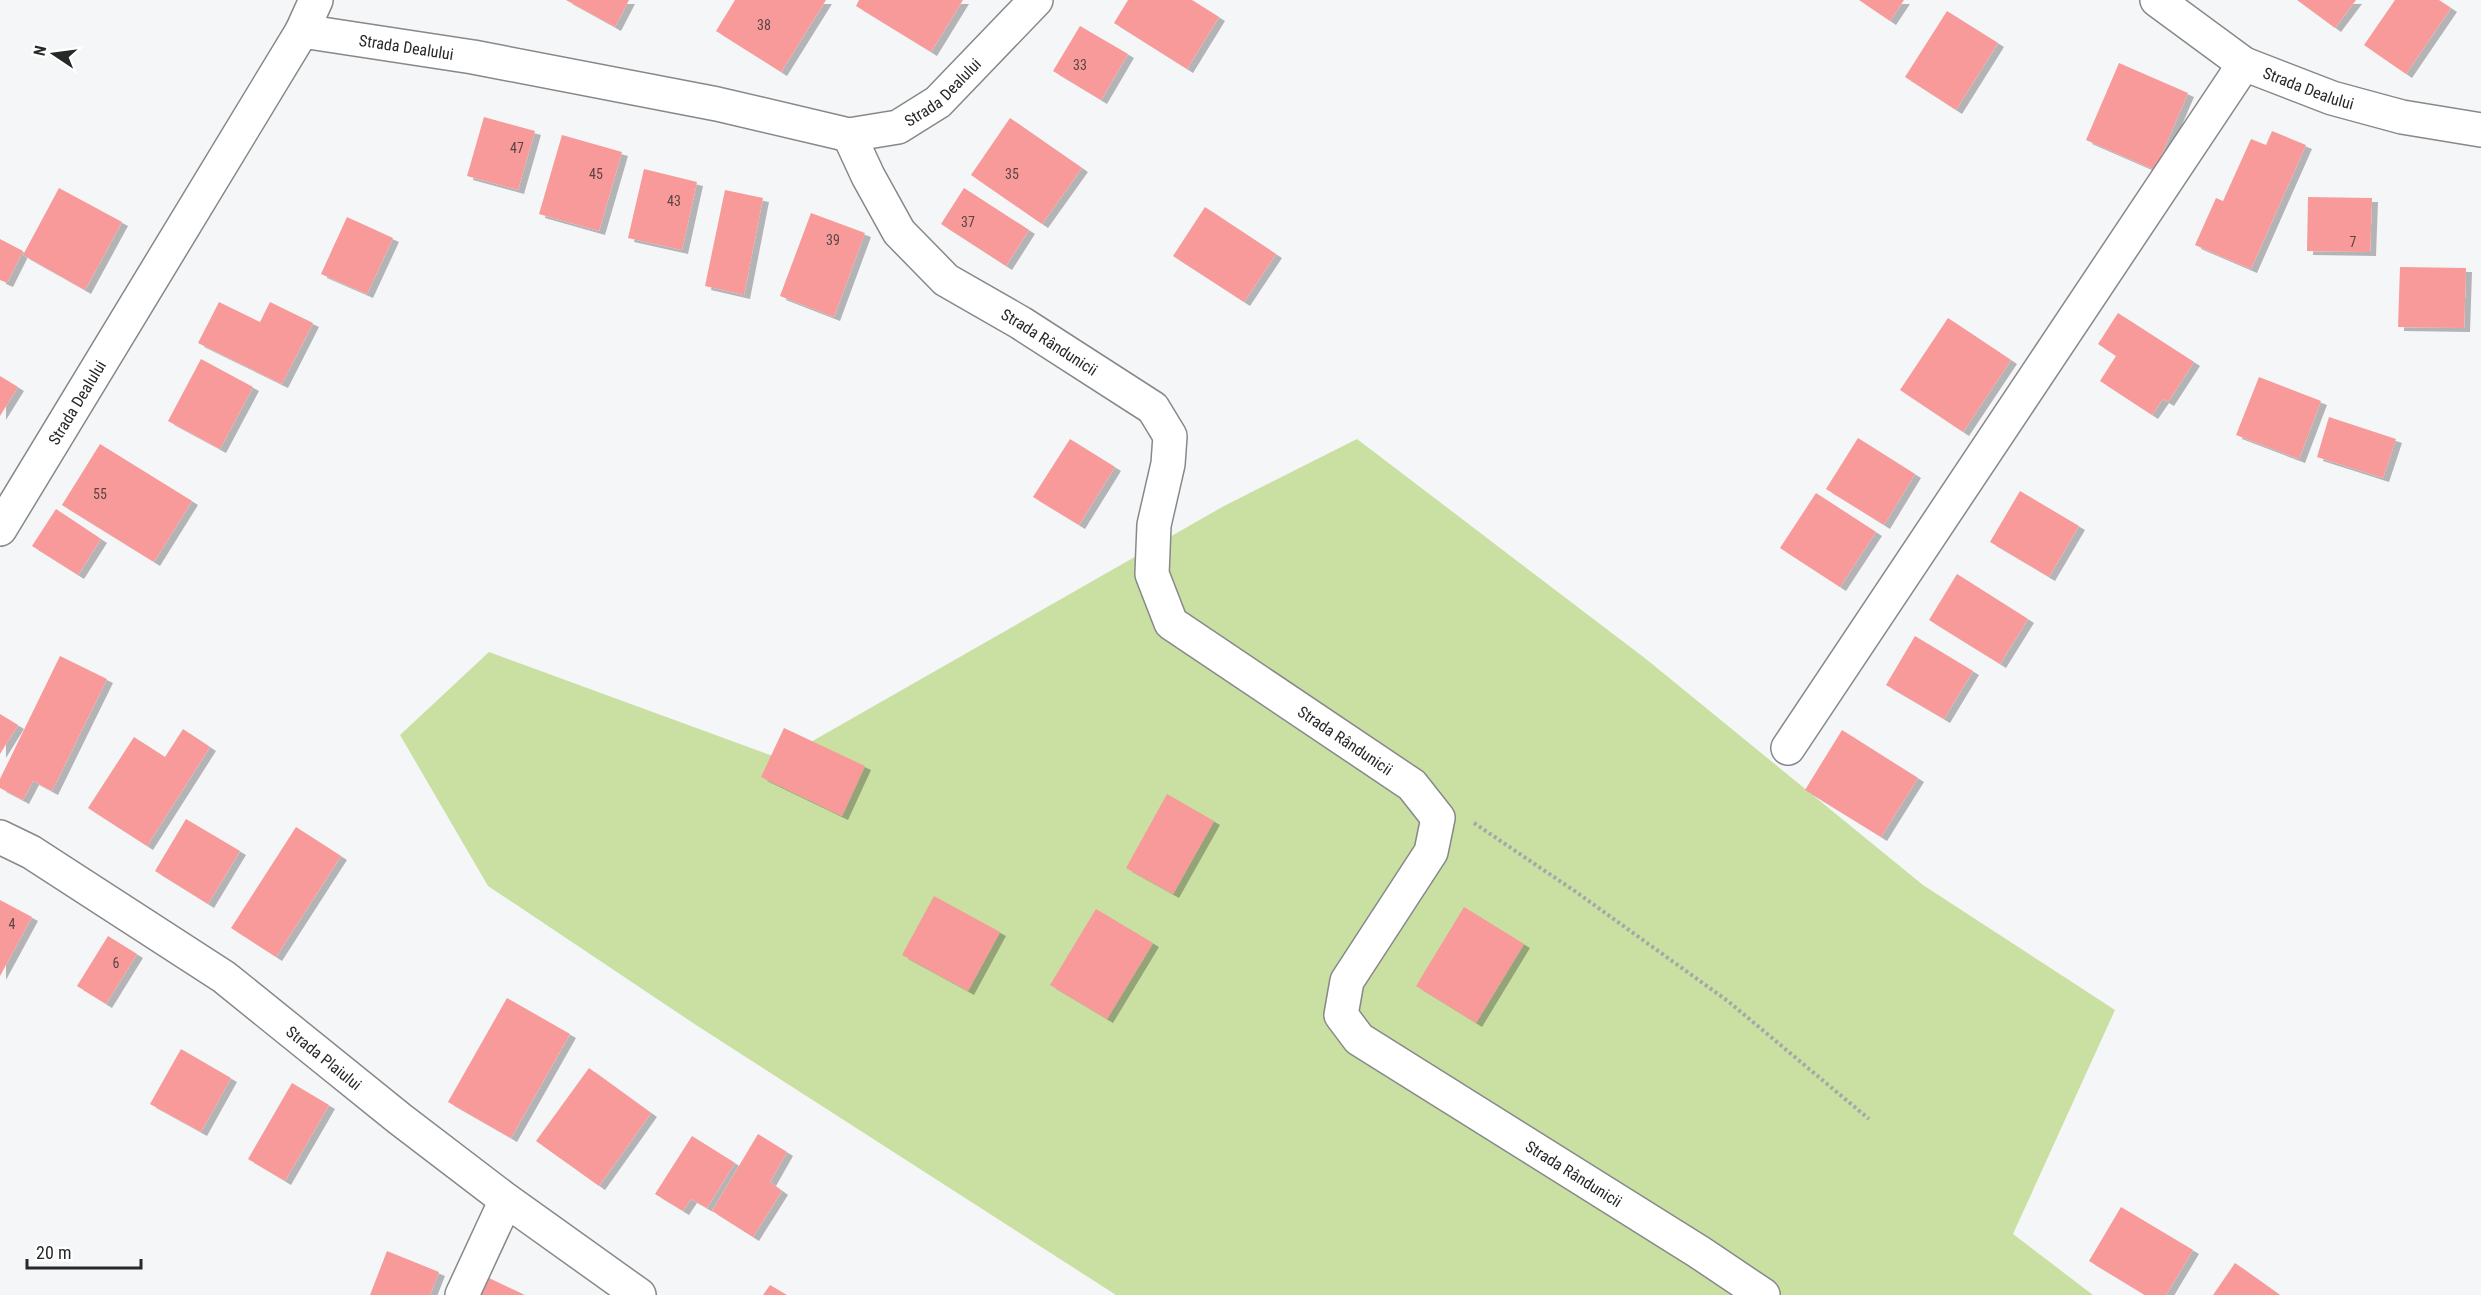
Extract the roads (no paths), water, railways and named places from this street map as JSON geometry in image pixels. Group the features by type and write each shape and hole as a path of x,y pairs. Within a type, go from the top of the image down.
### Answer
{"street":[{"path":"302,31 316,0"},
{"name":"Strada Dealului","path":"0,529 302,31 473,57 717,104 849,135 898,127 938,102 1036,0"},
{"name":"Strada Dealului","path":"2157,0 2244,64 2332,98 2402,117 2481,130"},
{"path":"1788,748 2244,64"},
{"name":"Strada Rândunicii","path":"849,135 868,176 899,232 946,280 1020,323 1153,408 1170,436 1168,464 1154,525 1152,574 1171,623 1412,785 1438,818 1431,852 1347,981 1341,1015 1359,1039 1699,1252 1763,1295"},
{"name":"Strada Plaiului","path":"0,837 31,852 224,977 400,1119 506,1200 639,1295"},
{"path":"462,1295 506,1200"}]}
